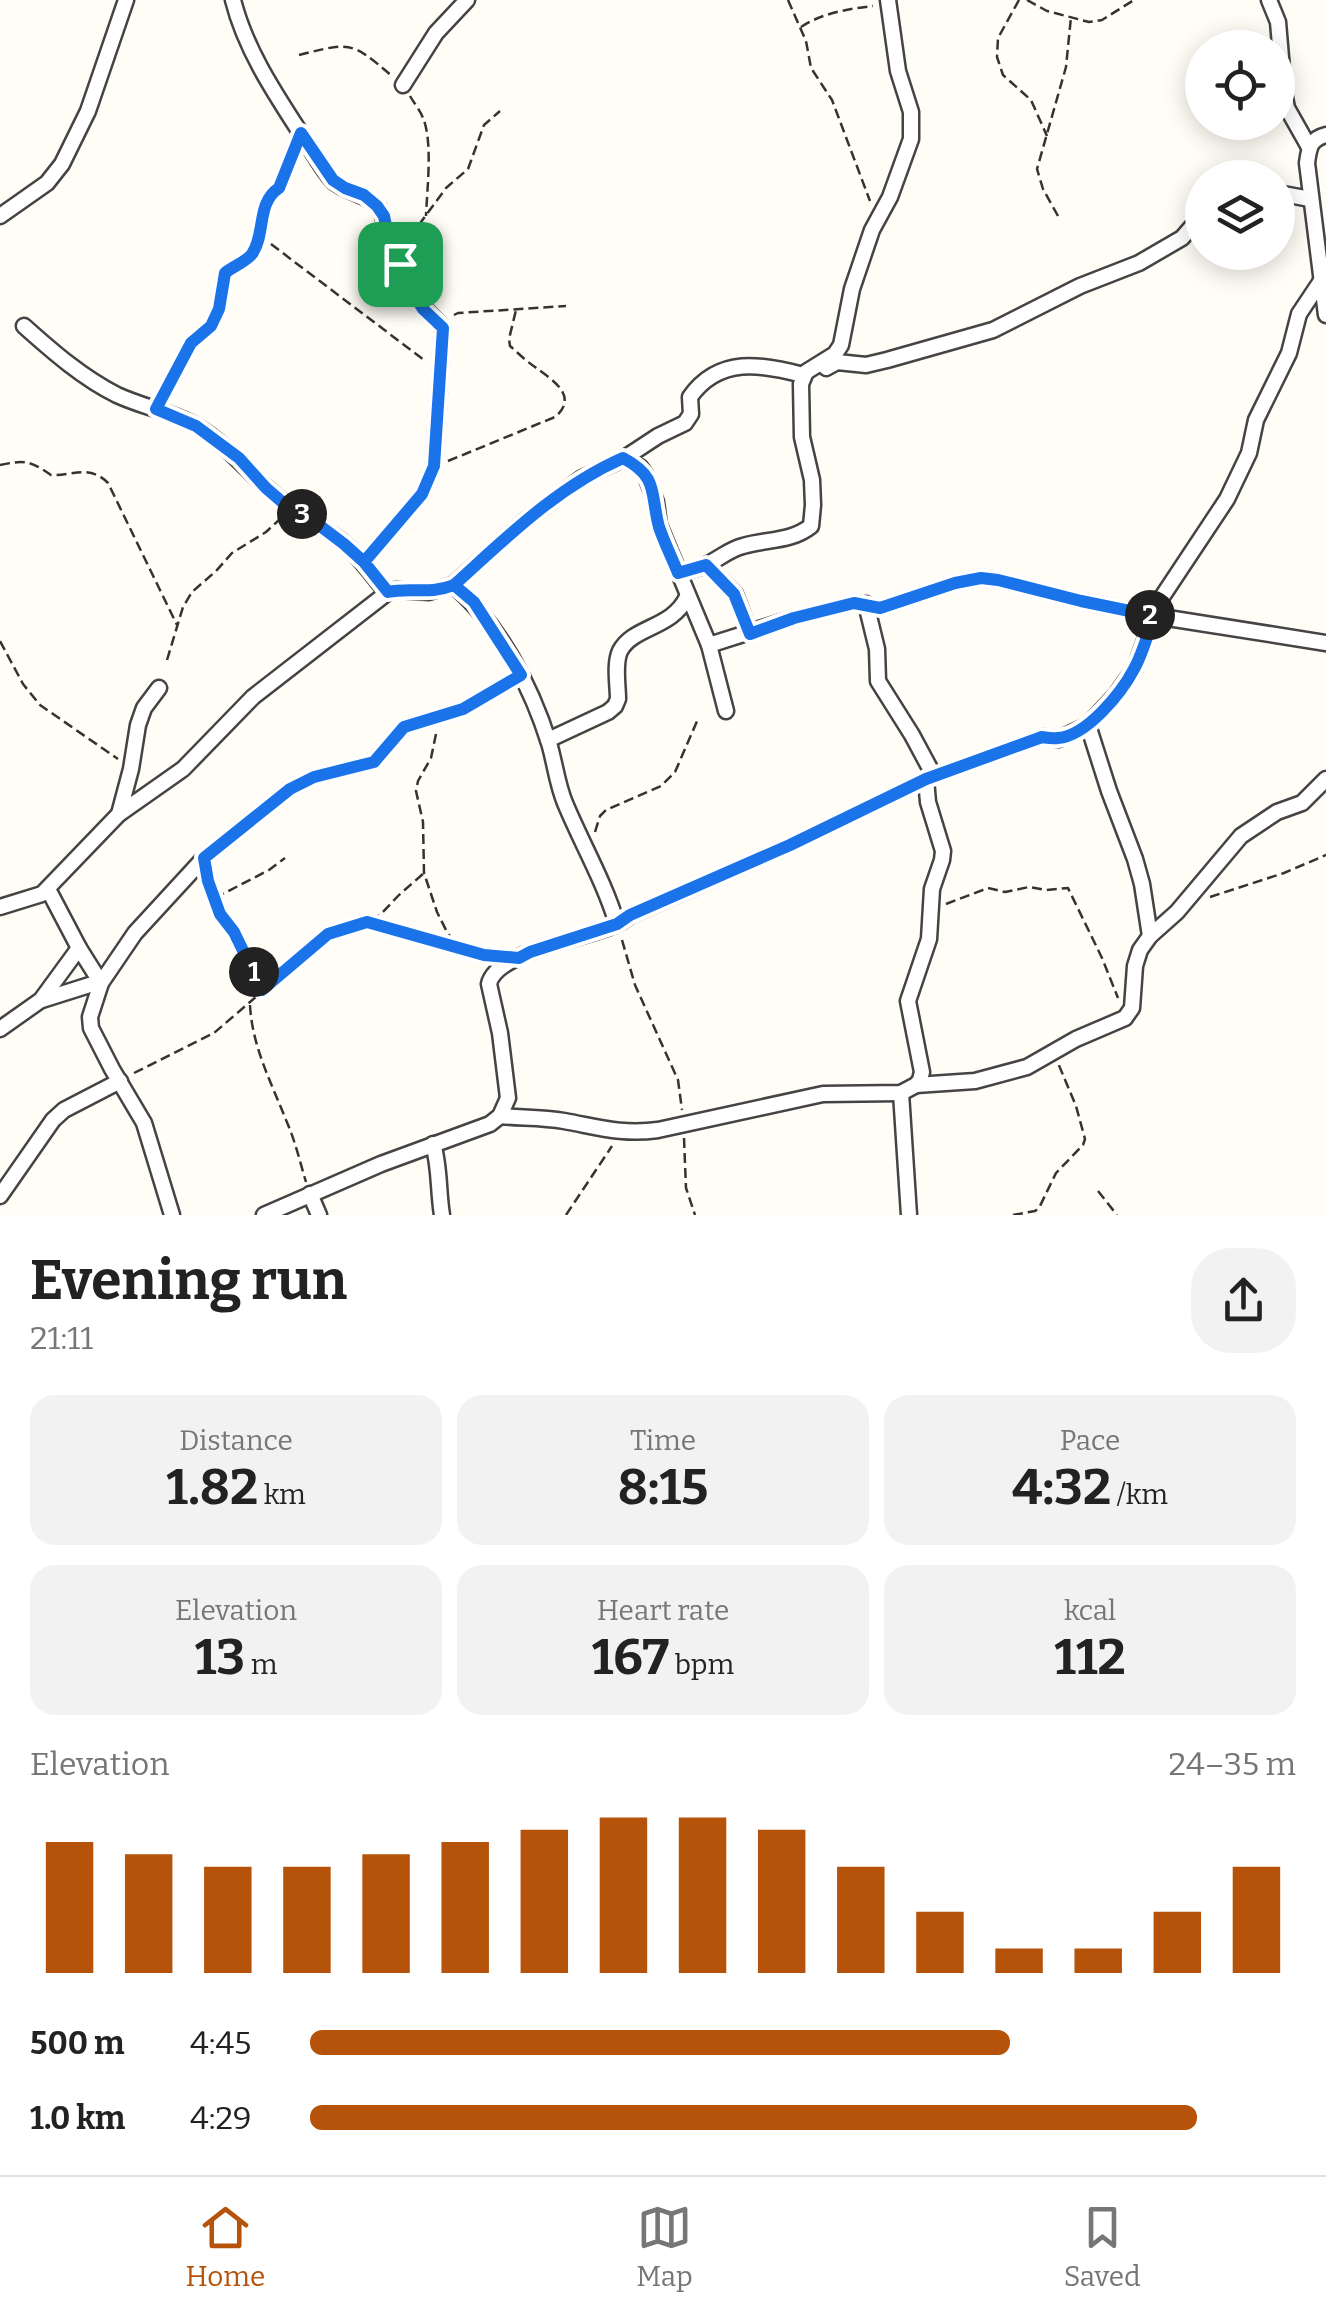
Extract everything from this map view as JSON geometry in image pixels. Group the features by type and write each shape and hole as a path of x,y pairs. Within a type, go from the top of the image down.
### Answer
{"street":[{"path":"0,216 47,183 62,164 88,111 126,0"},
{"path":"233,0 249,46 301,133 333,180 377,206 412,292 443,328 434,466 422,494 364,562"},
{"path":"403,86 436,33 467,0"},
{"path":"1269,0 1278,22 1288,108 1309,146 1310,199 1326,315"},
{"path":"678,573 706,565 747,544 788,537 811,526 812,480 802,437 800,395 807,372 835,354 840,346 852,290 911,138 911,112 898,70 889,2"},
{"path":"1309,146 1326,135"},
{"path":"1295,196 1310,199"},
{"path":"2,902 33,898 48,889 119,814 183,769 253,697 388,592 430,592 454,585 582,478 688,420 692,394 727,368 772,366 807,372 844,362 866,364 993,330 1080,286 1140,263 1185,235"},
{"path":"264,1215 490,1124 500,1116 508,1098 489,984 493,973 530,952 617,924 930,778 1042,737 1068,736 1088,725 1116,696 1135,668 1160,600 1227,500 1249,453 1256,420 1289,353 1299,314 1322,281"},
{"path":"24,326 90,379 119,396 196,426 239,458 266,488 344,544 388,592"},
{"path":"623,458 646,474 659,526 709,645 726,712"},
{"path":"706,565 734,594 750,634"},
{"path":"709,645 824,610 854,603 880,608 981,578 1154,616 1326,643"},
{"path":"454,585 474,602 521,675 548,740 563,800 609,896 617,924"},
{"path":"548,740 615,706 622,648 674,616 687,597"},
{"path":"500,1116 560,1120 632,1134 823,1094 901,1093 920,1080 922,1072 908,1002 930,939 932,889 942,851 928,802 930,778 912,735 878,681 877,649 866,604"},
{"path":"172,1215 144,1122 91,1028 90,1017 100,982 135,933 204,858 290,789 314,777 374,762 404,727 463,709 521,675"},
{"path":"119,814 138,725 144,708 159,688"},
{"path":"1088,725 1135,858 1150,936"},
{"path":"916,1085 975,1082 1027,1067 1076,1039 1126,1018 1132,1008 1135,966 1150,936 1177,912 1240,836 1277,812 1302,803 1326,779"},
{"path":"48,889 100,982"},
{"path":"42,1000 79,948"},
{"path":"0,1029 42,1000 100,982"},
{"path":"0,1196 53,1120 120,1080"},
{"path":"901,1093 909,1215"},
{"path":"433,1144 442,1215"},
{"path":"310,1194 319,1215"}],"path":[{"path":"788,0 801,27 811,68 832,100 877,221"},
{"path":"1019,0 998,38 999,66 1011,84 1031,100 1047,137"},
{"path":"1026,0 1047,11 1089,22 1102,20 1134,0"},
{"path":"801,27 834,12 889,2"},
{"path":"1058,216 1043,190 1037,169 1066,67 1072,17"},
{"path":"299,55 350,45 403,86 423,117 427,134 426,216"},
{"path":"400,264 414,250 416,234 446,188 468,170 484,125 500,110"},
{"path":"156,409 191,343 211,326 219,309 225,273 252,255 264,206 279,188 301,133"},
{"path":"258,234 440,372"},
{"path":"443,328 458,313 566,306"},
{"path":"434,466 556,418 563,411 559,384 510,346 508,339 516,310"},
{"path":"0,465 33,462 51,475 86,471 100,475 108,483 177,625"},
{"path":"167,660 192,592 232,553 266,532 292,508"},
{"path":"0,641 22,684 40,704 130,770"},
{"path":"438,717 431,758 416,791 423,822 424,874 437,912 459,948"},
{"path":"588,852 600,816 606,810 662,786 676,772 698,719"},
{"path":"1212,896 1326,855"},
{"path":"204,858 220,914 234,932 262,990"},
{"path":"214,898 285,858"},
{"path":"120,1080 214,1032 328,934 367,922 424,874"},
{"path":"930,910 988,888 1006,892 1029,887 1068,888 1126,1018"},
{"path":"367,922 484,955 519,958"},
{"path":"617,924 635,984 678,1080 686,1188 695,1215"},
{"path":"250,1004 251,1027 260,1058 289,1126 310,1194"},
{"path":"1013,1215 1039,1208 1056,1174 1085,1139 1054,1052"},
{"path":"566,1215 620,1132"},
{"path":"1098,1191 1117,1215"}],"route":[{"path":"400,264 377,206 333,180 301,133 279,188 264,206 252,255 225,273 219,309 211,326 191,343 156,409 196,426 239,458 288,507 344,544 388,592 440,591 454,585 582,478 623,458 646,474 659,526 678,573 706,565 738,600 750,634 854,603 880,608 981,578 1154,616 1135,668 1116,696 1088,725 1068,736 1042,737 926,779 617,924 519,958 484,955 367,922 328,934 262,990 234,932 220,914 204,858 290,789 314,777 367,766 409,724 463,709 521,675 474,602 454,585 440,591 396,590 388,592 364,562 422,494 434,466 443,328 423,309 400,264"}]}
